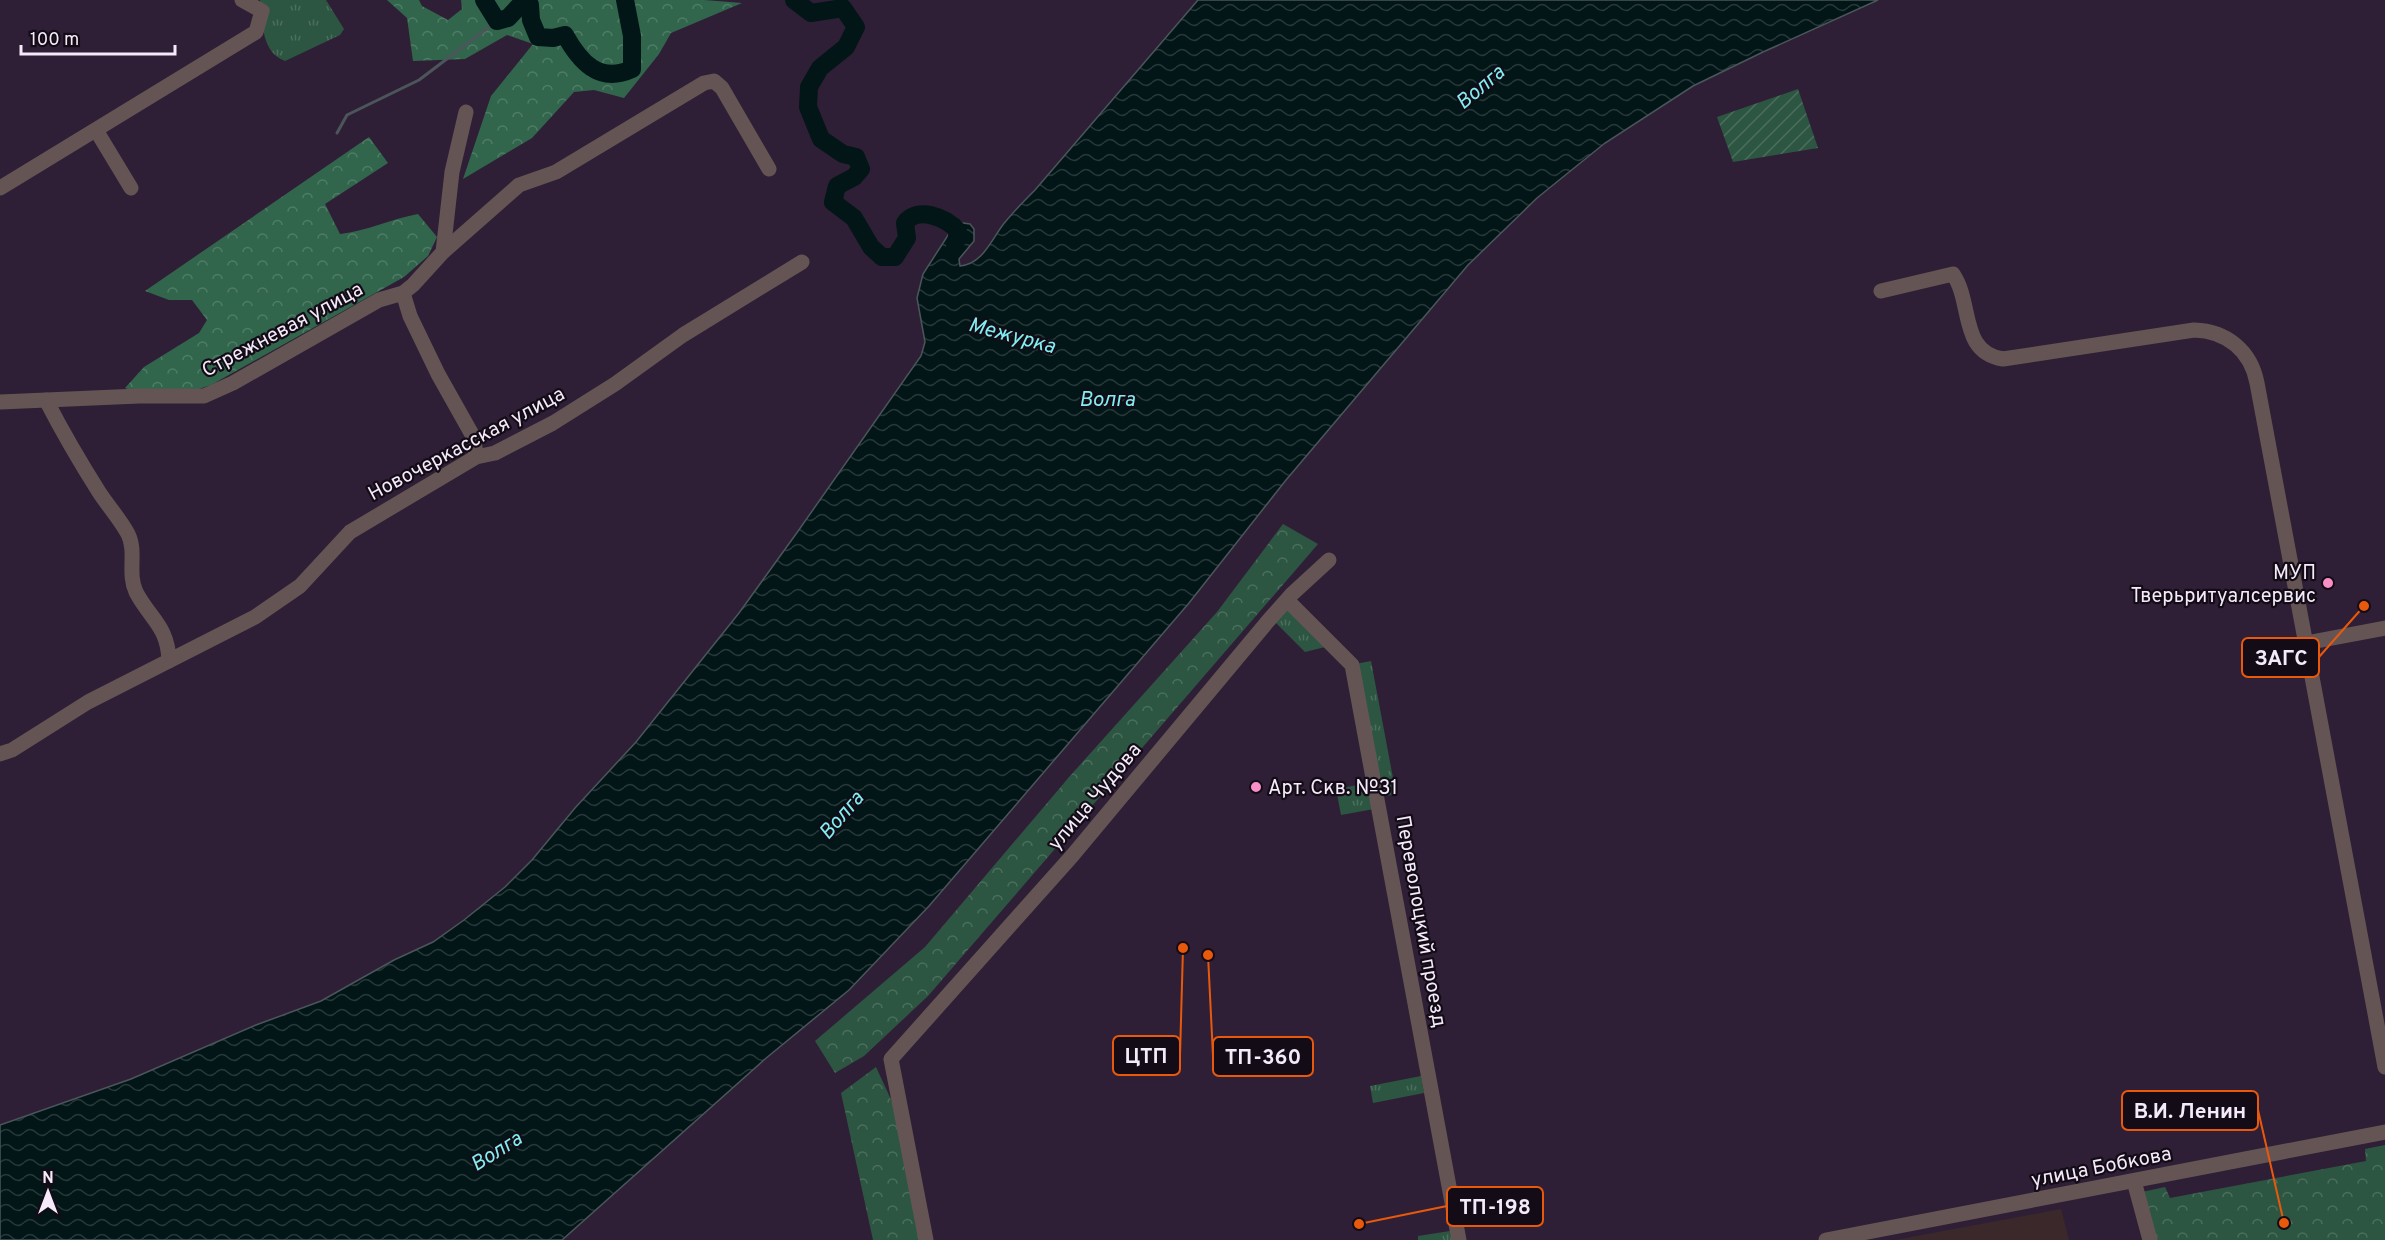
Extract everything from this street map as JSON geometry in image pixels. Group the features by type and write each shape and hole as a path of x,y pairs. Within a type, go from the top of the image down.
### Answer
{"street":[{"path":"0,188 256,32 262,11 242,0"},
{"path":"476,457 474,438 438,374 403,293 443,252 519,185 556,172 704,83 714,81 722,88 769,169"},
{"path":"443,252 452,172 466,112"},
{"path":"96,130 131,188"},
{"name":"Новочеркасская улица","path":"0,754 12,750 88,702 255,617 300,586 350,532 476,457 495,453 553,423 615,384 683,335 802,262"},
{"path":"1881,291 1953,274 1961,285 1972,337 1980,350 1989,357 2002,359 2194,330 2212,332 2237,345 2249,359 2256,375 2385,1067"},
{"name":"Стрежневая улица","path":"0,402 139,396 204,396 379,300 403,293"},
{"path":"46,400 99,492 127,531 132,542 132,580 135,590 152,614 168,644 169,661"},
{"name":"улица Чудова","path":"926,1240 891,1059 1072,856 1207,692 1287,600 1329,560"},
{"name":"Переволоцкий проезд","path":"1287,600 1352,664 1459,1240"},
{"path":"2306,643 2385,628"},
{"name":"улица Бобкова","path":"1826,1240 2385,1132"},
{"path":"2134,1181 2150,1240"}],"shaded area":[{"path":"2061,1209 2069,1240 1895,1240"}],"green space":[{"path":"260,0 326,0 344,29 340,35 285,61 277,57 267,44"},
{"path":"387,0 419,0 422,6 448,20 462,9 461,0 704,0 742,3 671,33 659,54 624,98 594,90 574,92 532,138 463,179 491,96 533,44 507,35 465,59 413,61 407,18"},
{"path":"1798,89 1818,148 1733,162 1717,117"},
{"path":"369,137 388,163 325,204 340,234 418,214 437,237 428,256 404,277 211,385 199,389 133,391 125,388 144,367 199,333 207,320 192,300 169,300 145,291"},
{"path":"1283,524 1318,544 928,996 864,1056 835,1073 815,1041 925,947 1070,776 1217,612"},
{"path":"1288,606 1329,646 1305,652 1274,621"},
{"path":"1371,661 1396,794 1381,797 1355,664"},
{"path":"1369,783 1374,809 1341,815 1336,789"},
{"path":"876,1067 906,1132 926,1240 873,1240 841,1093"},
{"path":"1421,1076 1424,1093 1373,1103 1370,1086"},
{"path":"2385,1145 2385,1240 2155,1240 2142,1192 2165,1187 2170,1198 2366,1161 2365,1149"},
{"path":"1450,1231 1452,1240 1418,1240 1418,1236"}],"water":[{"name":"Волга","path":"1198,0 1878,0 1693,86 1605,143 1537,198 1468,265 1286,480 1189,603 929,906 849,990 765,1059 562,1240 0,1240 0,1125 131,1079 256,1025 321,1001 394,960 433,942 505,887 532,860 575,808 636,742 739,613 921,356 925,342 917,298 923,274 954,226 963,223 970,224 974,229 974,241 959,259 960,266 968,264 987,249 1009,217 1035,190"}],"waterway":[{"name":"Межурка","path":"484,0 497,21 508,18 522,3 530,5 531,20 538,37 553,38 565,35 584,62 600,72 610,74 632,69 632,36 625,0"},
{"name":"Межурка","path":"794,0 811,13 843,8 856,27 846,47 820,68 809,87 808,107 821,139 843,154 856,157 861,169 854,177 837,186 833,202 854,218 871,247 882,257 895,257 907,238 905,223 910,218 924,214 946,221 958,231 955,247"},
{"path":"337,133 347,115 419,80 497,21"}],"place":[{"name":"МУП Тверьритуалсервис","path":"2328,583"},
{"name":"ЗАГС","path":"2364,606"},
{"name":"Арт. Скв. №31","path":"1256,787"},
{"name":"ЦТП","path":"1183,948"},
{"name":"ТП-360","path":"1208,955"},
{"name":"В.И. Ленин","path":"2284,1223"},
{"name":"ТП-198","path":"1359,1224"}]}
